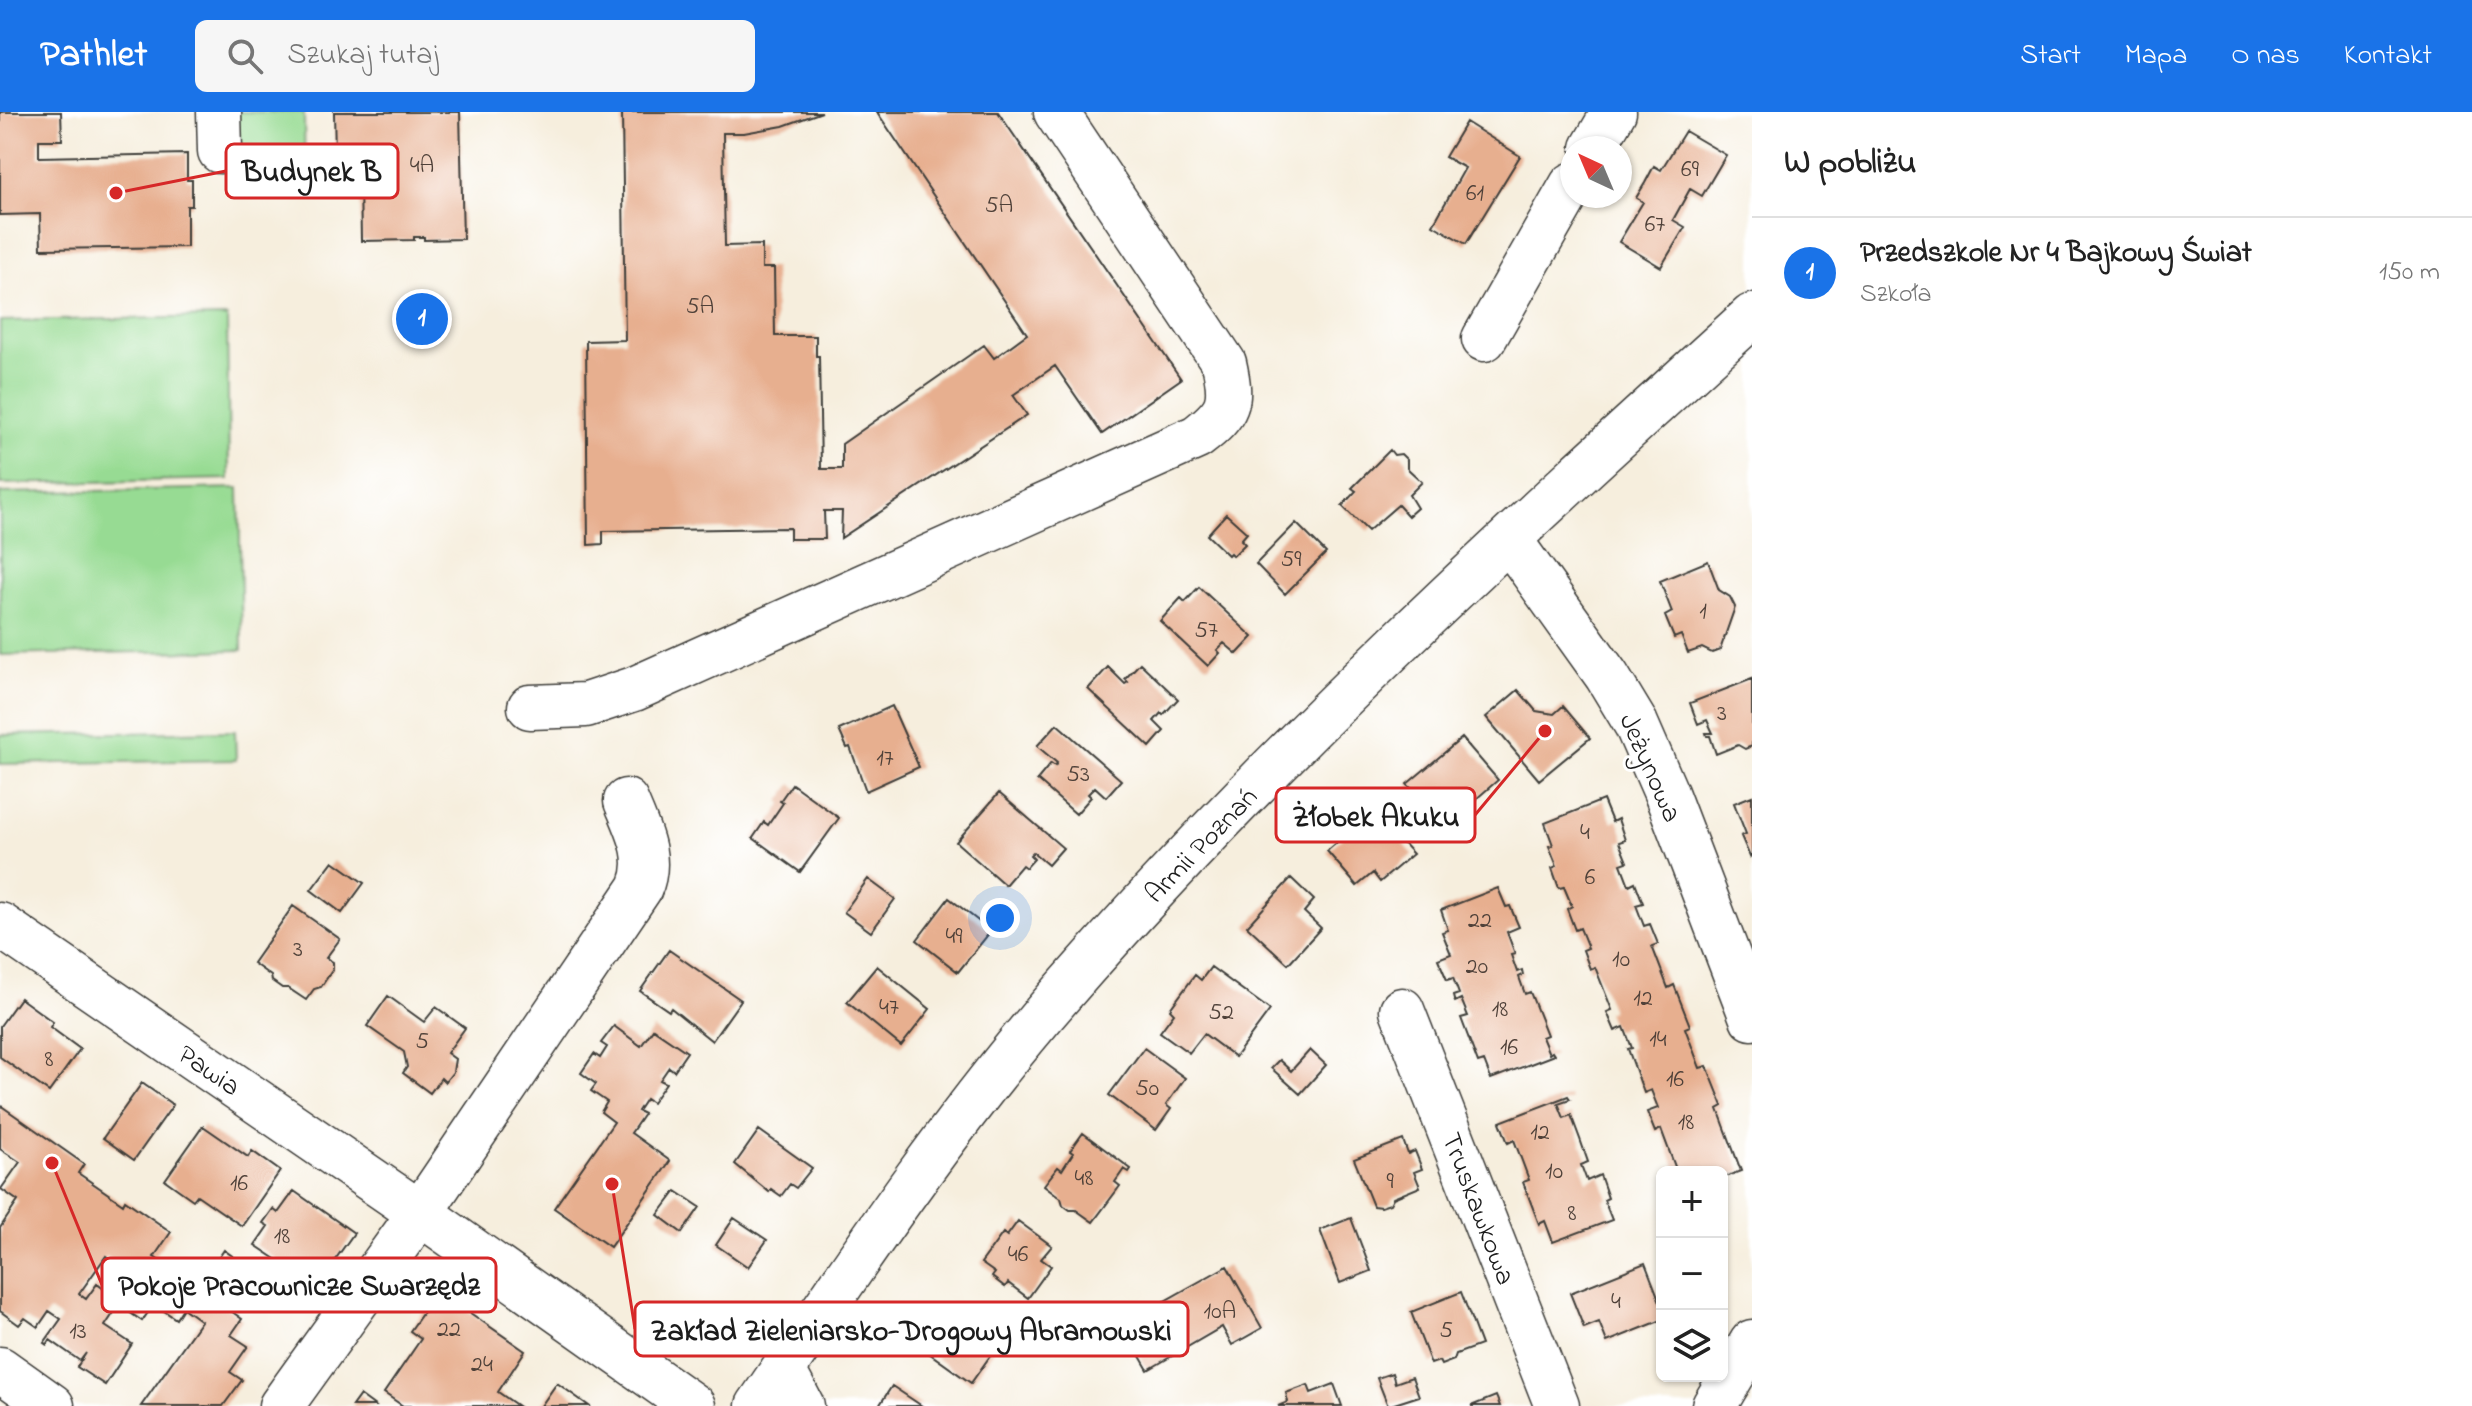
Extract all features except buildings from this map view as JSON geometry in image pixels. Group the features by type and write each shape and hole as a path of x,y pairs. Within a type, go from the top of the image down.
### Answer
{"street":[{"path":"530,707 586,705 634,689 1197,437 1221,418 1230,390 1224,363 1056,112"},
{"path":"1600,136 1614,112"},
{"path":"1484,339 1560,206"},
{"name":"Armii Poznań","path":"758,1406 792,1388 949,1134 995,1072 1060,994 1296,744 1395,645 1752,316"},
{"name":"Jeżynowa","path":"1509,539 1607,676 1636,724 1666,793 1752,1018"},
{"path":"281,1406 420,1213 640,888 647,861 626,801"},
{"name":"Pawia","path":"0,925 420,1213 693,1406"},
{"name":"Truskawkowa","path":"1402,1010 1557,1406"},
{"path":"1714,1406 1752,1342"},
{"path":"0,1369 52,1406"}],"green space":[{"path":"234,112 304,112 305,186 282,187 234,149"},
{"path":"227,317 229,479 0,484 0,321"},
{"path":"239,488 242,650 0,655 0,493"},
{"path":"235,731 236,760 0,764 0,735"}],"place":[{"name":"Budynek B","path":"116,193"},
{"name":"Przedszkole Nr 4 Bajkowy Świat","path":"422,319"},
{"name":"Żłobek Akuku","path":"1545,731"},
{"name":"Pokoje Pracownicze Swarzędz","path":"52,1163"},
{"name":"Zakład Zieleniarsko-Drogowy Abramowski","path":"612,1184"}]}
